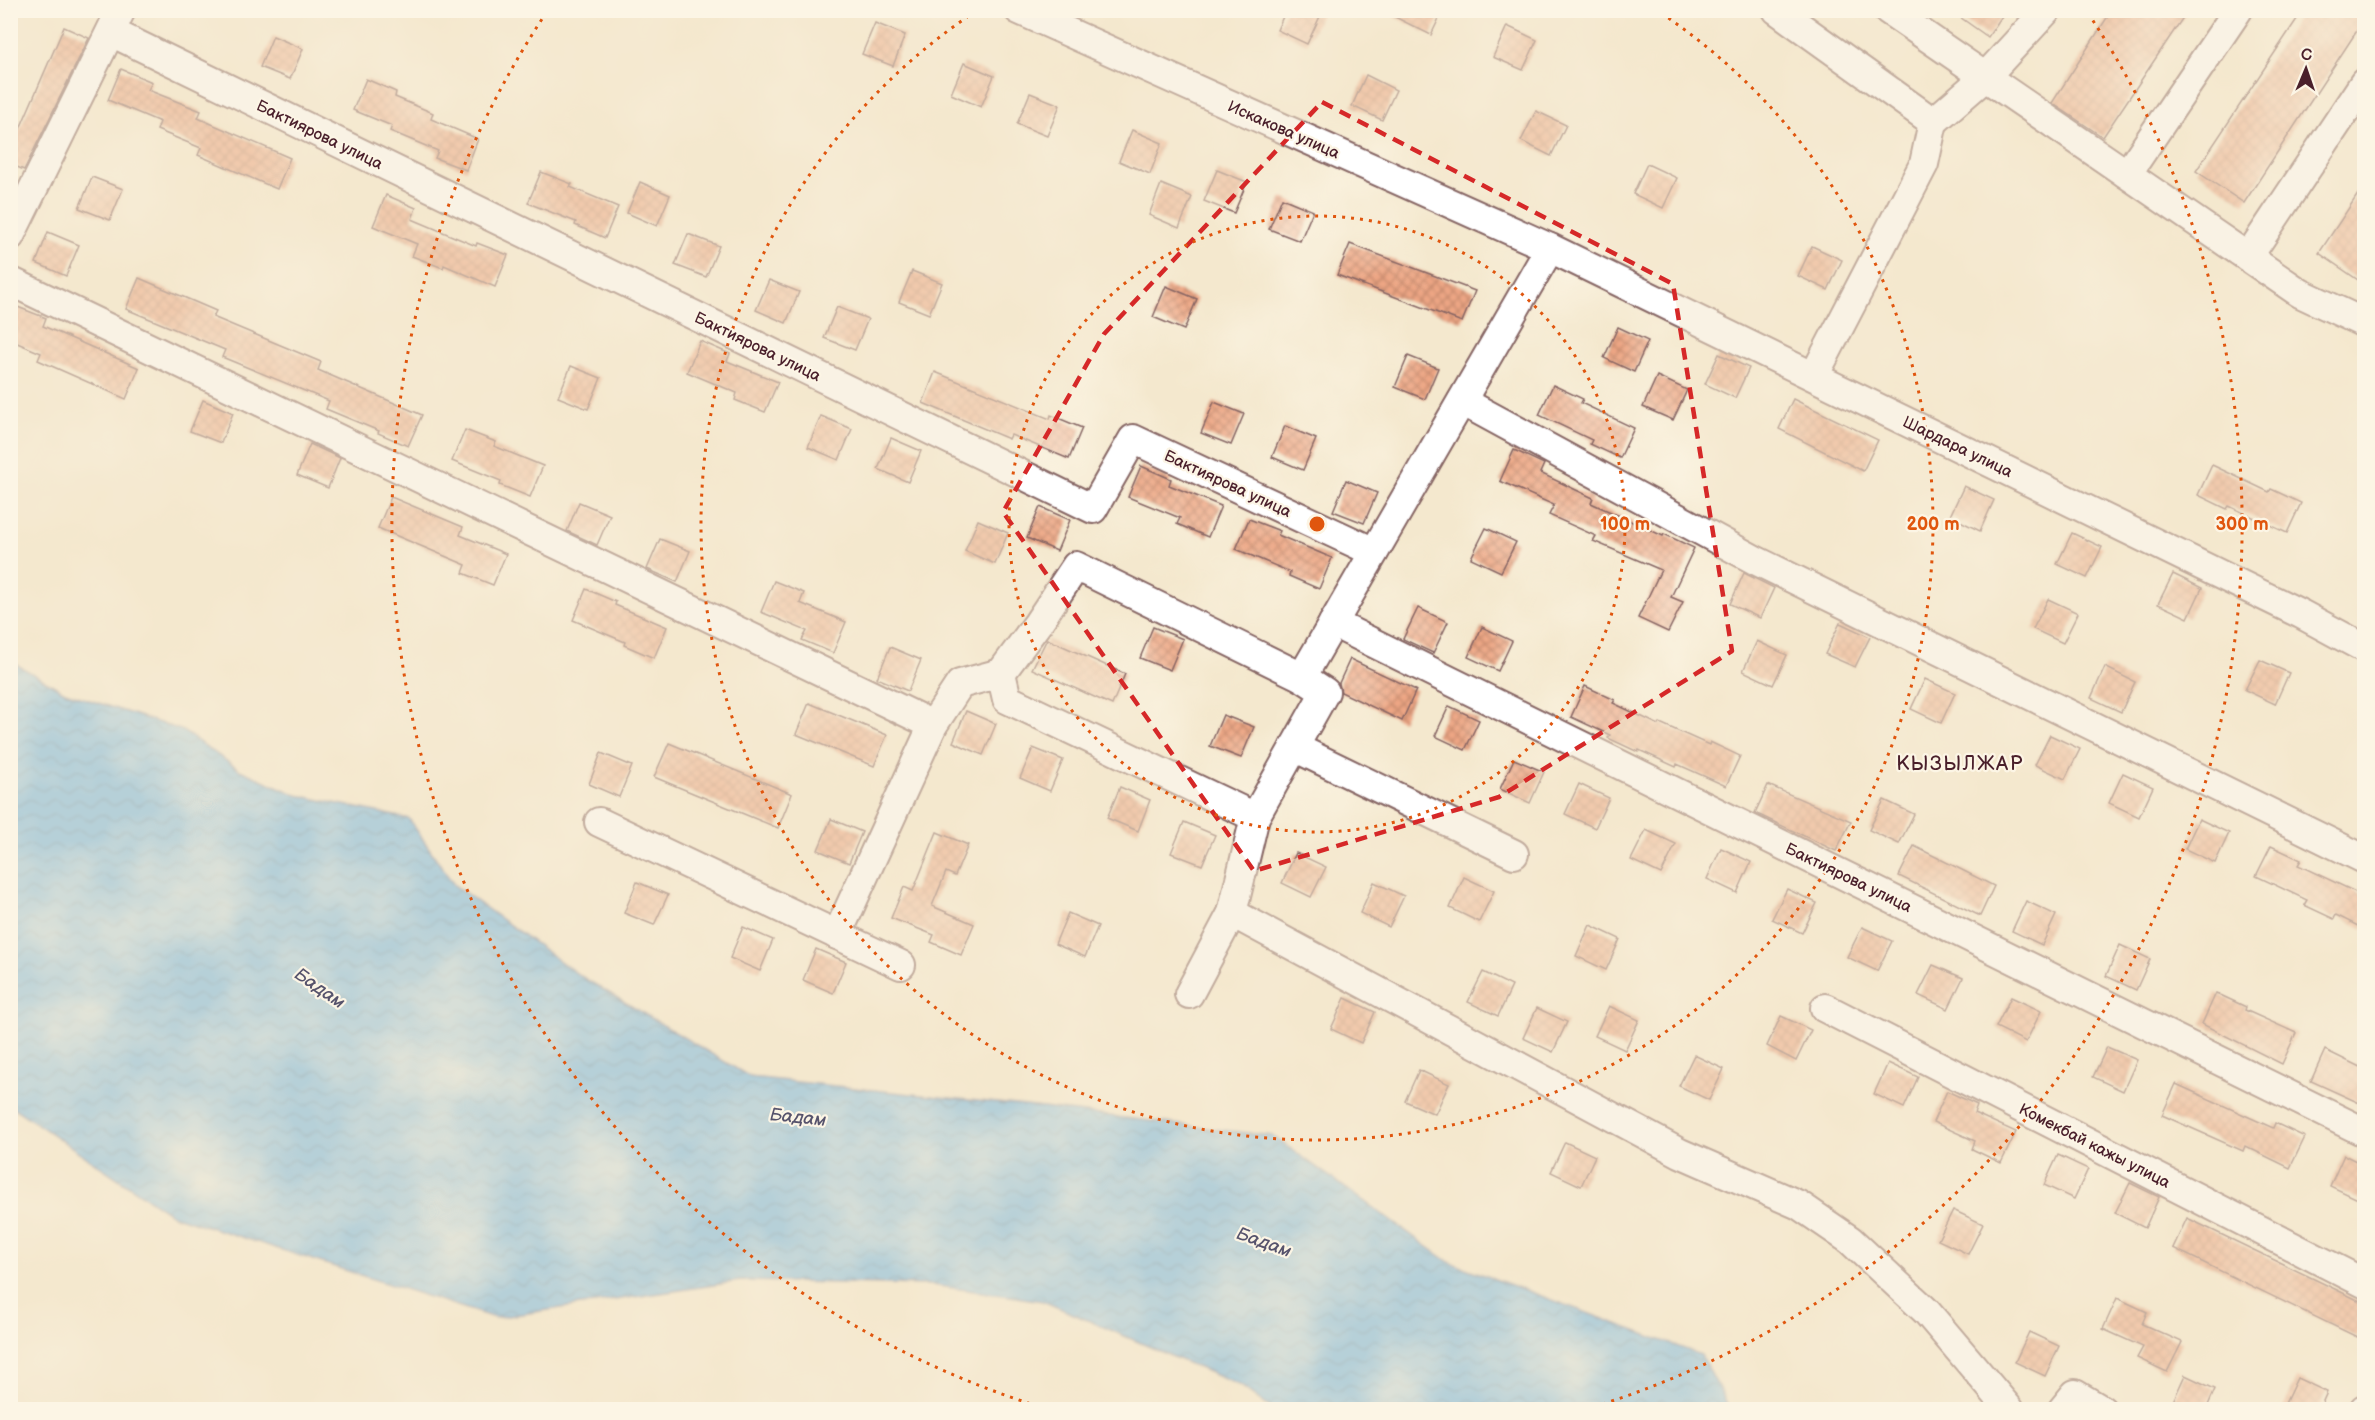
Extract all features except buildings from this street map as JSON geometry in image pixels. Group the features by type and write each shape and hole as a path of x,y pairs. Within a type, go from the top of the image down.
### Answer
{"street":[{"name":"Искакова улица","path":"1019,10 1550,248"},
{"path":"1777,10 1933,122"},
{"path":"1888,10 2300,293 2364,323"},
{"path":"1814,376 1924,164 1933,122 1985,77 2047,10"},
{"path":"2127,174 2238,10"},
{"path":"10,236 116,21"},
{"name":"Бактиярова улица","path":"116,21 1093,509 1133,439 1374,552"},
{"path":"2248,257 2364,83"},
{"name":"Шардара улица","path":"1550,248 2301,614 2364,648"},
{"path":"1302,677 1550,248"},
{"path":"10,281 933,725"},
{"path":"1462,401 1755,560 2364,859"},
{"path":"837,935 933,725 960,684 1001,673 1076,566 1302,677 1325,692 1255,817 1232,913 1189,994"},
{"name":"Бактиярова улица","path":"1333,623 2364,1132"},
{"path":"1001,673 1007,699 1255,817"},
{"path":"1294,747 1514,854"},
{"path":"599,822 901,965"},
{"path":"1232,913 1680,1153 1799,1205 1850,1239 1926,1311 2010,1410"},
{"name":"Комекбай кажы улица","path":"1825,1008 2364,1282"},
{"path":"2062,1410 2075,1394 2102,1410"}],"highlighted area":[{"path":"1322,102 1673,284 1732,651 1499,797 1254,871 1003,512 1104,334"}],"water":[{"name":"Бадам","path":"10,661 65,692 181,730 240,770 297,795 409,819 454,885 579,975 750,1077 1035,1107 1273,1136 1449,1262 1701,1355 1730,1409 1272,1409 1241,1386 1043,1301 932,1285 740,1281 495,1318 172,1215 11,1106"}],"district":[{"name":"КЫЗЫЛЖАР","path":"1960,763"}]}
